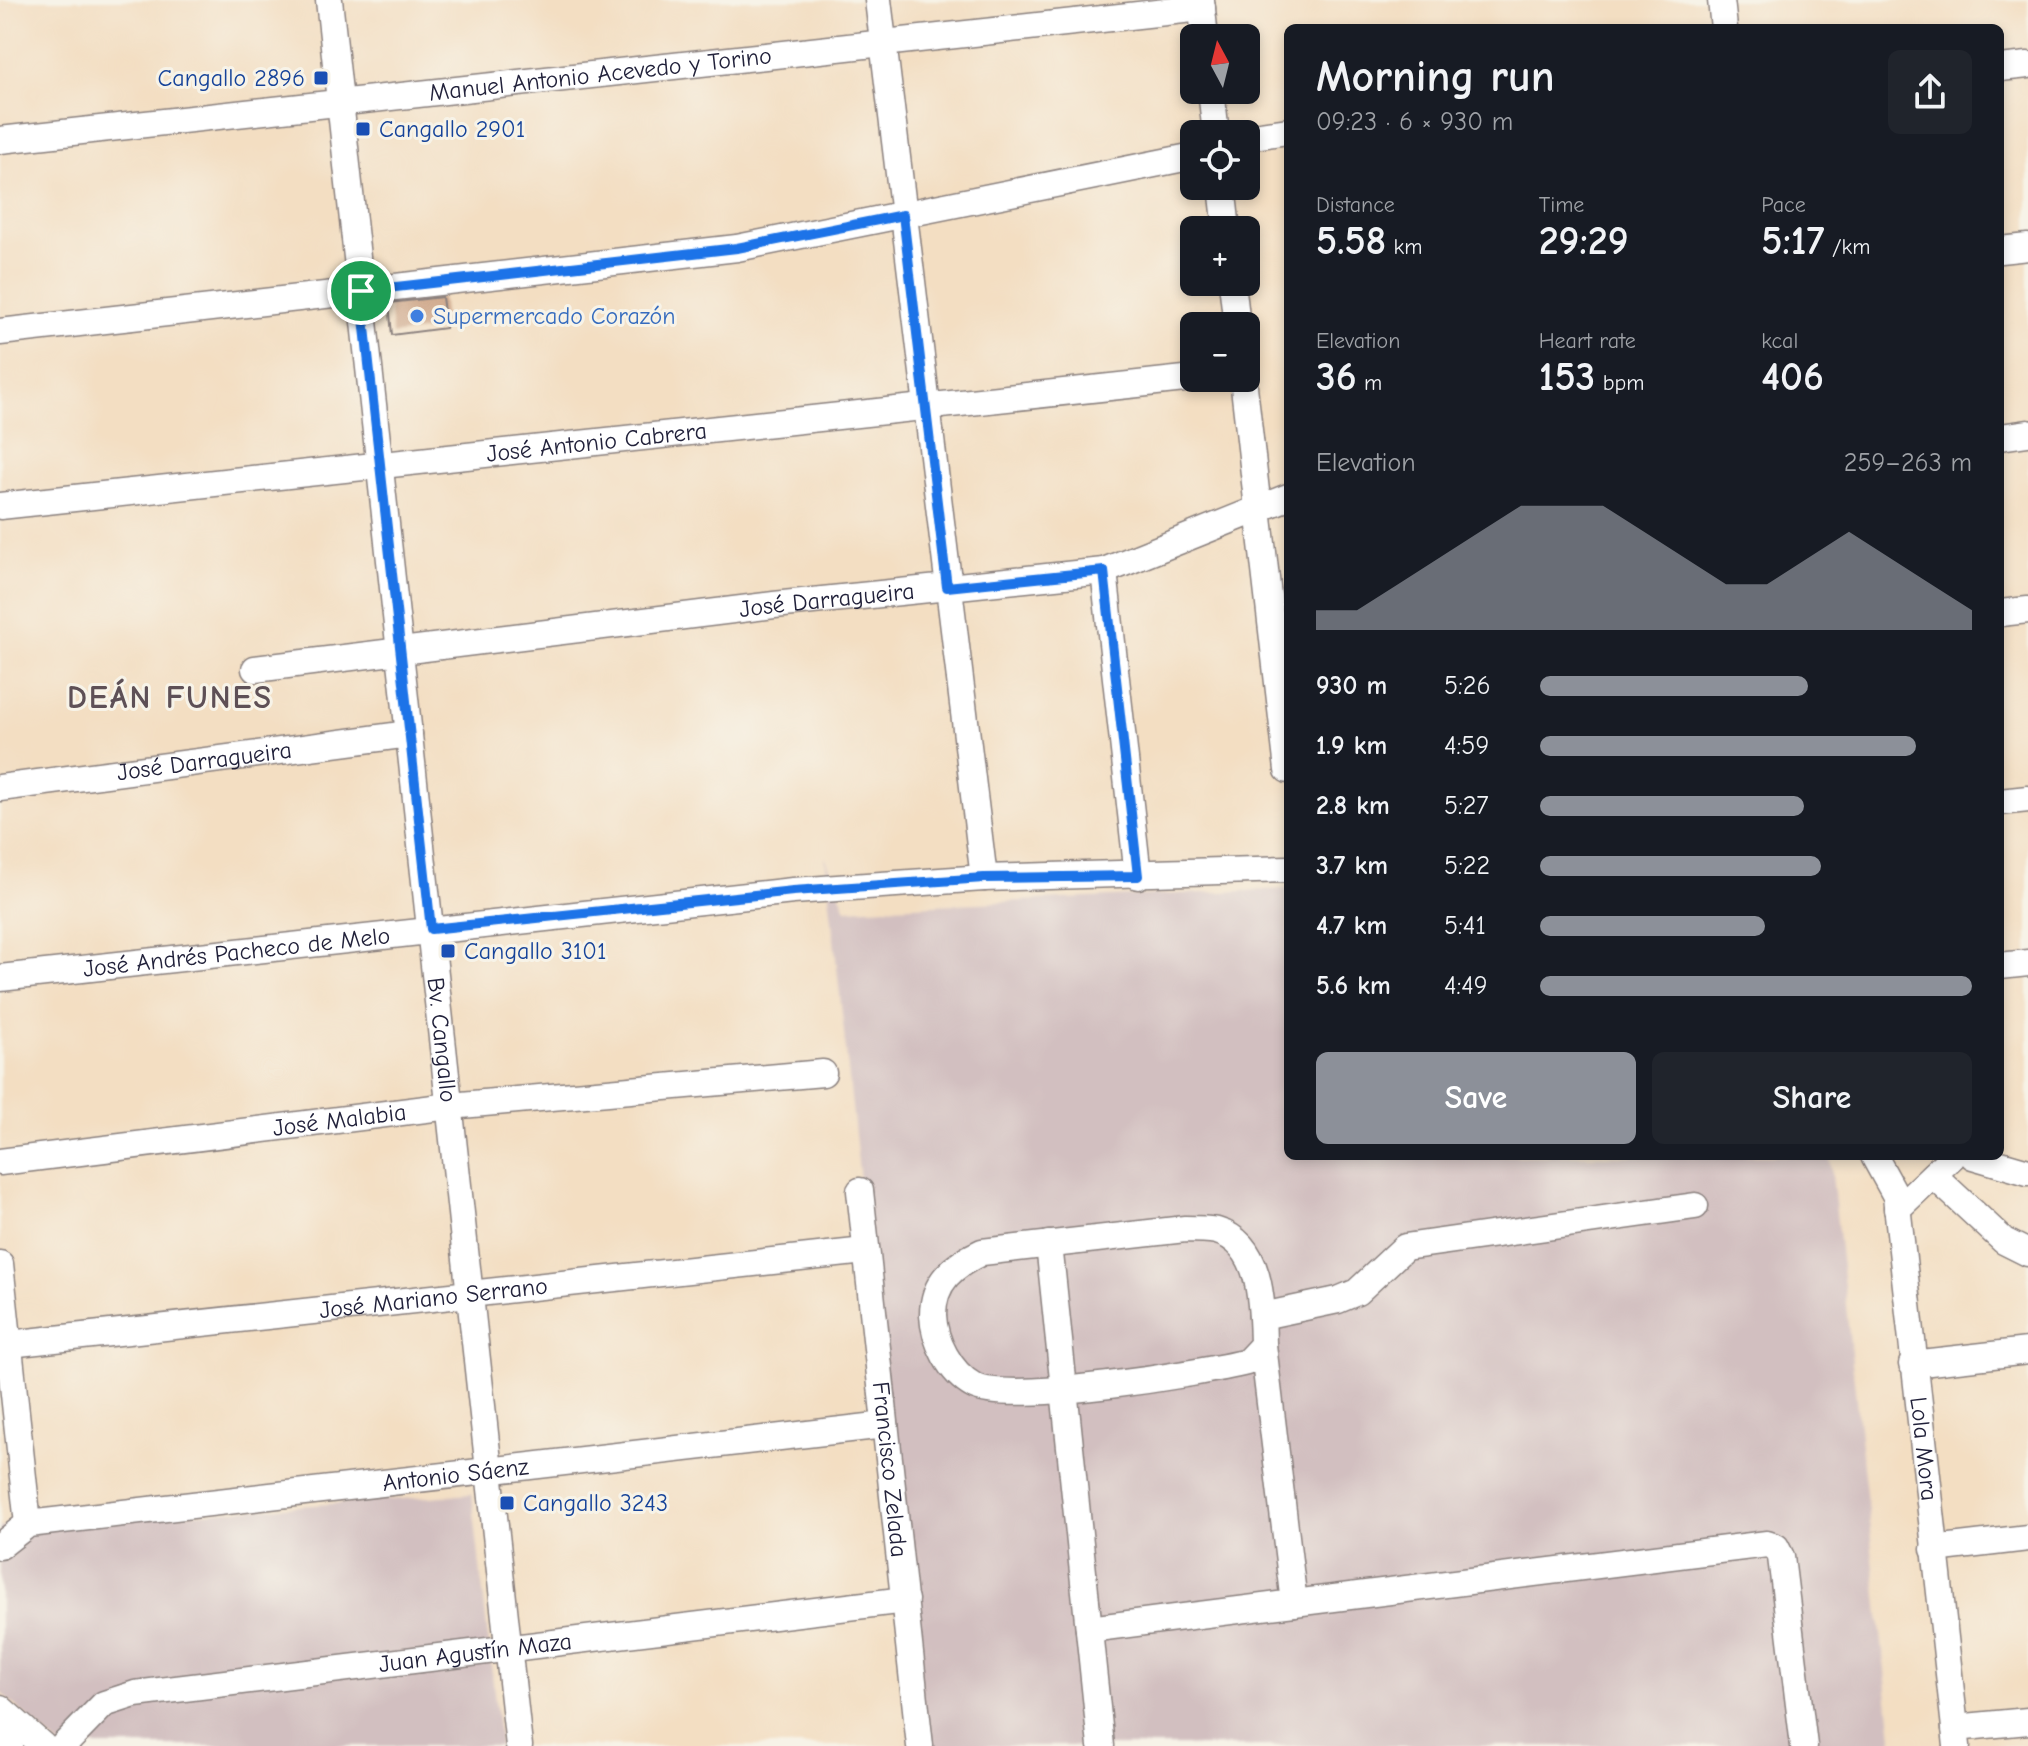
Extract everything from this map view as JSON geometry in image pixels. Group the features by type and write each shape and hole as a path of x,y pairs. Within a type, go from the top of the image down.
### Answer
{"main road":[{"path":"0,1741 6,1746"}],"street":[{"name":"Bv. Cangallo","path":"329,0 519,1746"},
{"path":"878,0 984,878"},
{"path":"1721,0 1724,24"},
{"name":"Manuel Antonio Acevedo y Torino","path":"0,140 883,44 1201,4"},
{"path":"1201,4 1203,24"},
{"path":"2004,68 2028,65"},
{"path":"1260,135 1284,132"},
{"path":"0,332 737,248 1180,159"},
{"path":"2004,250 2028,247"},
{"name":"José Antonio Cabrera","path":"0,506 1180,380"},
{"path":"1245,392 1284,735"},
{"path":"2004,436 2028,433"},
{"name":"José Darragueira","path":"255,669 400,649 1104,571 1284,499"},
{"path":"1104,571 1138,876"},
{"path":"2004,613 2028,610"},
{"name":"José Darragueira","path":"0,788 409,734"},
{"path":"2004,802 2028,799"},
{"name":"José Andrés Pacheco de Melo","path":"0,978 793,891 984,878 1138,876 1284,869"},
{"path":"2004,966 2028,963"},
{"name":"José Malabia","path":"0,1162 450,1106 823,1073"},
{"name":"Lola Mora","path":"1877,1160 1889,1177 1897,1209 1956,1737"},
{"path":"1897,1209 1949,1160"},
{"path":"1987,1160 2028,1172"},
{"path":"1933,1175 2004,1241 2028,1253"},
{"name":"Francisco Zelada","path":"860,1191 920,1746"},
{"path":"1262,1316 1338,1300 1357,1292 1405,1247 1695,1206"},
{"path":"1263,1345 1247,1362 1231,1366 1063,1389 995,1393 974,1386 953,1368 940,1347 933,1318 934,1296 945,1275 982,1252 1185,1229 1217,1231 1246,1252 1258,1282 1294,1603"},
{"path":"1049,1244 1101,1746"},
{"name":"José Mariano Serrano","path":"4,1344 865,1251"},
{"path":"0,1264 4,1344 28,1524 0,1546"},
{"path":"1912,1364 2028,1351"},
{"name":"Antonio Sáenz","path":"28,1524 885,1425"},
{"path":"1934,1549 2028,1538"},
{"path":"1089,1629 1767,1544 1776,1547 1781,1557 1804,1746"},
{"name":"Juan Agustín Maza","path":"63,1746 104,1704 117,1697 905,1600"},
{"path":"0,1708 43,1746"},
{"path":"1956,1737 2028,1721"}],"shaded area":[{"path":"825,856 846,909 1284,889 1284,1160 1830,1160 1893,1746 921,1746"},
{"path":"472,1494 500,1746 60,1746 0,1692 0,1527"}],"building":[{"name":"Supermercado Corazón","path":"442,297 446,328 392,335 389,303"}],"place":[{"name":"Cangallo 2896","path":"321,78"},
{"name":"Cangallo 2901","path":"363,129"},
{"name":"Supermercado Corazón","path":"417,316"},
{"name":"Cangallo 3101","path":"448,951"},
{"name":"Cangallo 3243","path":"507,1503"}],"district":[{"name":"DEÁN FUNES","path":"170,697"}],"route":[{"path":"903,215 947,587 1104,571 1138,876 984,878 793,891 431,929 361,291 737,248 903,215"}]}
